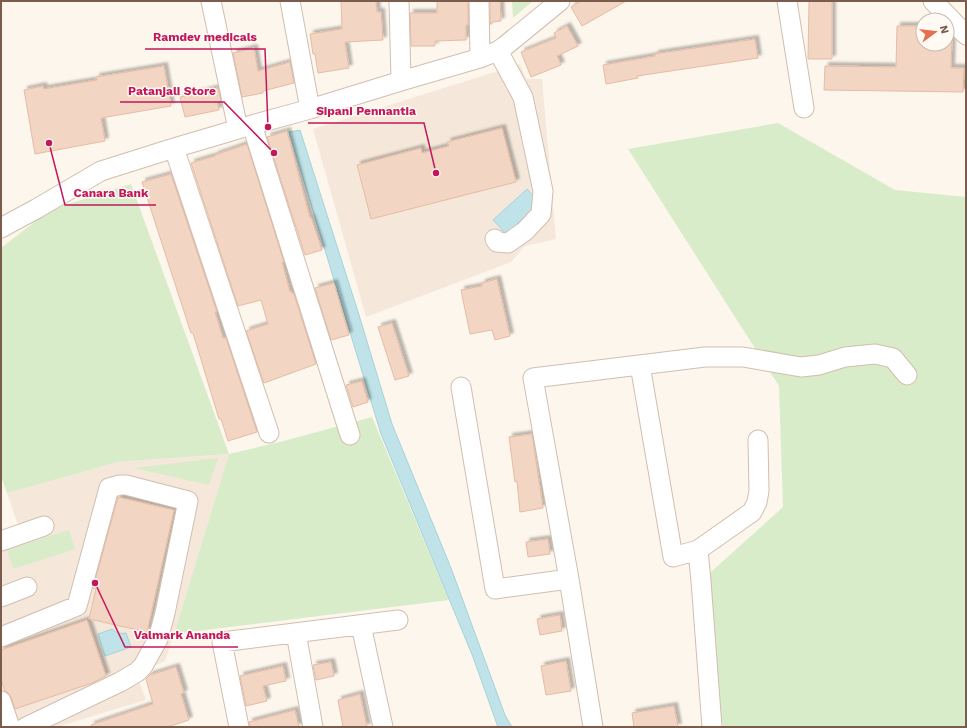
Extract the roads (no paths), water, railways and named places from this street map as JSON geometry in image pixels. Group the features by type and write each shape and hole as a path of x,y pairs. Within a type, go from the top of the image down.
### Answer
{"street":[{"path":"211,1 245,127 350,435"},
{"path":"290,1 310,109"},
{"path":"399,1 401,80"},
{"path":"479,1 480,58"},
{"path":"1,228 101,170 310,109 401,80 480,58 498,51 560,1"},
{"path":"787,1 804,108"},
{"path":"933,1 966,35"},
{"path":"495,239 497,242 508,243 526,231 541,214 543,191 523,97 498,51"},
{"path":"174,148 269,432"},
{"path":"593,727 569,579 533,378 705,357 743,357 801,367 818,365 845,357 875,354 893,358 907,375"},
{"path":"640,365 673,557 698,550 752,512 757,502 759,491 758,440"},
{"path":"461,387 495,589 569,579"},
{"path":"1,637 78,606 109,488 126,485 188,501 158,639"},
{"path":"1,541 44,526"},
{"path":"26,727 120,682 137,672 143,666 177,604 192,533"},
{"path":"698,550 712,727"},
{"path":"1,597 27,587"},
{"path":"239,727 222,642 398,620"},
{"path":"361,625 383,727"},
{"path":"296,632 313,727"},
{"path":"1,701 10,727"}],"water":[{"path":"300,130 392,424 451,568 505,715 512,727 498,727 473,657 381,434 289,132"},
{"path":"527,189 540,203 506,234 493,220"},
{"path":"112,629 119,633 126,633 131,647 105,656 98,634"}],"place":[{"name":"Ramdev medicals","path":"268,127"},
{"name":"Canara Bank","path":"49,143"},
{"name":"Patanjali Store","path":"274,153"},
{"name":"Sipani Pennantia","path":"436,173"},
{"name":"Valmark Ananda","path":"95,583"}]}
